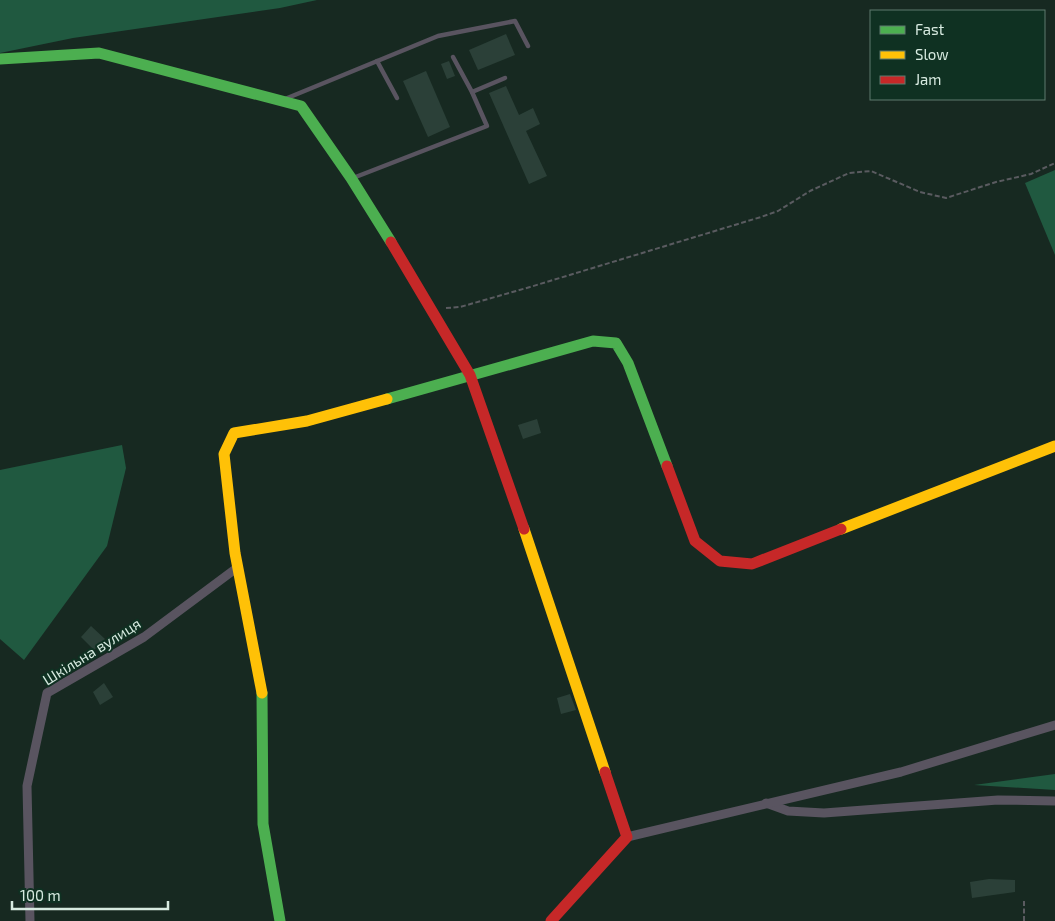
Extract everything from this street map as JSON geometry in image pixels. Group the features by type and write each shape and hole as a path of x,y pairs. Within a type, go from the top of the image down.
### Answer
{"street":[{"path":"0,59 99,53 301,106 351,178 470,374 627,837"},
{"path":"280,921 263,824 262,688 238,567 224,454 234,433 306,421 593,341 616,343 628,362 695,541 712,558 730,565 752,564 1055,446"},
{"name":"Шкільна вулиця","path":"30,921 27,786 47,693 144,638 238,567"},
{"path":"552,921 627,837 766,802 901,772 1055,725"},
{"path":"766,802 788,811 824,813 998,800 1055,801"}],"lane":[{"path":"281,100 438,36 515,21 528,46"},
{"path":"351,178 487,126 472,92 453,57"},
{"path":"377,61 397,98"},
{"path":"472,92 505,78"}],"path":[{"path":"429,304 450,308 460,306 761,217 778,211 810,191 849,173 871,171 920,192 946,198 996,182 1031,174 1055,163"},
{"path":"1024,901 1024,921"}],"green space":[{"path":"0,0 317,0 280,8 73,38 0,53"},
{"path":"1055,170 1055,255 1025,183"},
{"path":"122,445 126,468 107,546 24,660 0,639 0,470"},
{"path":"1055,774 1055,790 974,785"}],"building":[{"path":"506,34 515,55 478,70 469,50"},
{"path":"449,61 455,76 447,79 441,64"},
{"path":"426,71 450,127 428,137 403,81"},
{"path":"506,86 519,115 533,108 540,124 526,131 547,176 529,184 489,93"},
{"path":"537,419 541,433 523,439 518,425"},
{"path":"91,626 105,639 94,650 81,637"},
{"path":"104,683 113,697 100,705 93,692"},
{"path":"570,694 576,710 561,714 557,698"},
{"path":"989,879 1015,880 1015,892 972,898 970,882"}],"traffic: fast":[{"path":"0,59 99,53 301,106 351,178 391,242"},
{"path":"387,399 593,341 616,343 628,363 667,466"},
{"path":"262,693 263,824 280,921"}],"traffic: slow":[{"path":"262,693 235,553 224,454 234,433 307,421 387,399"},
{"path":"841,529 1055,446"},
{"path":"524,529 605,772"}],"traffic: jam":[{"path":"391,242 470,375 524,529"},
{"path":"667,466 695,541 720,561 752,564 841,529"},
{"path":"551,921 627,837 605,772"}]}
